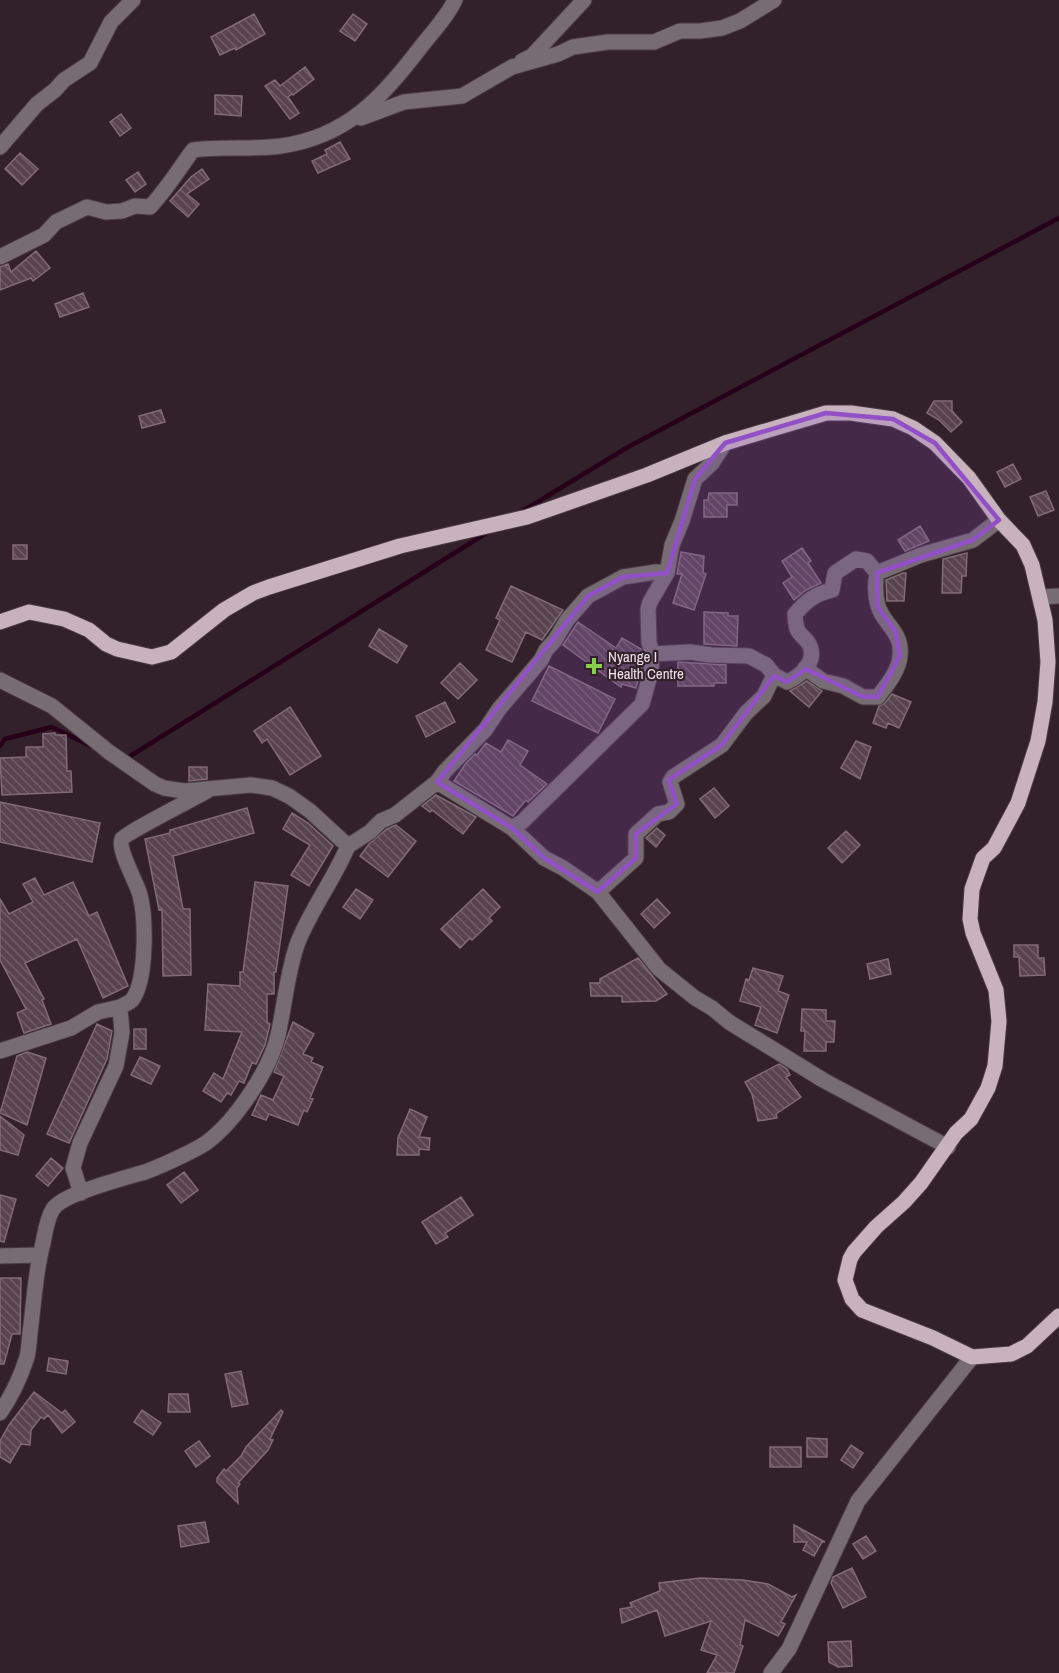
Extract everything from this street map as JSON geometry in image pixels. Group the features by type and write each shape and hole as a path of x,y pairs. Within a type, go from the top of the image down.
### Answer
{"main road":[{"path":"0,622 29,612 64,619 89,630 106,644 117,649 152,657 162,655 184,643 224,610 253,593 269,587 400,546 545,511 647,475 724,443 826,412 893,418 913,428 935,443 979,490 999,520 1023,545 1032,565 1045,620 1048,662 1045,702 1038,741 1018,803 994,848 983,858 972,889 970,919 973,933 996,990 999,1021 995,1066 981,1102 971,1119 956,1132 915,1189 854,1252 845,1280 852,1299 862,1310 933,1338 972,1357 1011,1354 1027,1346 1059,1316"}],"street":[{"path":"0,147 37,104 64,80 90,63 111,22 132,0"},
{"path":"352,121 404,71 448,15 455,0"},
{"path":"0,257 44,235 56,222 87,207 106,212 122,211 135,206 150,207 167,189 176,172 193,150 283,146 331,132 352,121 404,102 462,96 532,56 584,0"},
{"path":"512,67 582,46 613,42 654,42 680,31 723,28 745,18 774,0"},
{"path":"512,828 522,822 642,704 651,672 652,654 649,642 648,609 650,602 667,573 672,545 695,479 712,463 724,443"},
{"path":"877,573 930,552 974,540 999,520"},
{"path":"652,654 690,652 749,656 766,665 774,675 787,682 810,662 811,650 797,628 795,614 806,601 820,593 832,590 835,573 856,559 867,561 877,573"},
{"path":"0,1413 9,1400 26,1359 36,1270 54,1207 71,1197 106,1183 146,1172 204,1144 236,1113 255,1087 271,1056 278,1037 289,970 298,942 348,846 370,832 381,821 395,815 437,782 480,735 541,660 567,620 588,596 623,577 635,574 667,573"},
{"path":"805,668 823,681 843,686 863,698 878,697 892,676 900,656 896,632 878,607 875,584 877,573"},
{"path":"1040,597 1059,596"},
{"path":"598,892 636,858 636,834 658,814 669,812 677,804 670,782 673,777 722,745 746,713 764,696 774,675"},
{"path":"0,680 52,706 108,752 155,784 172,790 251,786 272,788 289,796 310,811 348,846"},
{"path":"437,782 512,828 544,858 598,892 659,969 695,998 752,1038 823,1080 948,1146"},
{"path":"0,1051 71,1028 98,1012 131,1002 135,995 143,957 141,898 136,879 127,864 122,846 123,838 209,789"},
{"path":"81,1193 73,1168 80,1143 116,1066 122,1033 120,1007"},
{"path":"0,1256 40,1255"},
{"path":"771,1673 789,1649 858,1501 972,1357"}],"highlighted area":[{"path":"826,413 893,419 935,443 999,520 973,540 877,573 878,607 896,632 900,656 878,697 863,697 806,669 787,682 774,676 722,745 669,780 677,804 636,834 636,858 598,892 544,858 512,828 437,782 588,596 623,577 667,573 695,479 725,443"}],"building":[{"path":"254,14 265,34 236,50 235,48 220,55 211,37"},
{"path":"353,14 367,24 355,41 340,31"},
{"path":"305,67 314,79 288,97 299,113 290,119 265,86 275,80 280,86"},
{"path":"215,95 242,96 241,116 215,114"},
{"path":"121,114 131,128 120,136 110,122"},
{"path":"340,142 350,159 318,173 312,161 327,154 325,150"},
{"path":"20,153 38,169 22,185 5,169"},
{"path":"202,169 209,179 187,194 199,204 188,217 170,201 191,177"},
{"path":"138,172 146,184 135,192 126,180"},
{"path":"36,251 50,268 33,281 31,278 0,290 0,267 8,264 11,272"},
{"path":"83,293 89,307 60,317 55,304"},
{"path":"934,401 952,401 952,411 962,422 951,432 939,420 927,413"},
{"path":"161,410 165,422 142,428 139,416"},
{"path":"1013,464 1021,479 1005,487 997,472"},
{"path":"1046,491 1054,510 1038,516 1030,497"},
{"path":"709,493 737,493 737,505 727,505 727,517 704,517 704,500 708,500"},
{"path":"920,526 929,541 905,551 898,540"},
{"path":"13,545 27,545 27,559 13,559"},
{"path":"802,548 811,561 808,563 821,583 806,590 794,600 783,583 792,577 782,561"},
{"path":"681,552 704,556 703,573 706,574 694,610 673,603 682,574 677,574"},
{"path":"967,553 966,576 962,576 961,593 942,593 943,559"},
{"path":"906,573 904,601 887,601 886,580"},
{"path":"511,586 563,610 542,640 526,632 512,662 486,650 500,620 496,618"},
{"path":"704,612 728,613 728,616 738,616 737,646 704,644"},
{"path":"578,622 616,648 622,638 641,649 635,662 642,664 636,688 622,684 621,687 563,645"},
{"path":"379,629 407,646 397,663 369,646"},
{"path":"678,662 726,665 726,683 714,683 714,686 678,686"},
{"path":"460,663 477,680 458,699 441,683"},
{"path":"549,666 615,699 598,733 532,701"},
{"path":"807,681 822,691 809,707 790,691"},
{"path":"892,694 911,702 899,728 888,723 886,728 873,723 879,706 885,703"},
{"path":"445,702 455,722 426,737 416,716"},
{"path":"290,707 321,756 290,775 267,739 262,743 254,731"},
{"path":"55,733 55,735 66,735 67,771 71,771 72,792 2,795 0,758 26,757 26,747 43,747 43,734"},
{"path":"508,740 528,751 520,765 547,784 528,802 526,800 513,816 454,781 466,763 475,754 477,755 486,743 501,752"},
{"path":"856,741 871,747 860,779 841,768"},
{"path":"189,767 207,767 207,779 189,781"},
{"path":"714,788 729,806 715,818 700,799"},
{"path":"436,795 476,817 463,834 432,810 430,812 422,806"},
{"path":"0,802 100,823 92,862 0,842"},
{"path":"247,808 254,833 173,856 183,909 190,909 191,975 163,976 162,909 159,910 145,839"},
{"path":"292,813 308,823 333,846 309,886 291,875 310,845 283,829"},
{"path":"396,825 416,841 388,877 360,856 369,844 387,829"},
{"path":"657,828 665,835 656,847 646,838"},
{"path":"846,831 860,845 842,863 828,848"},
{"path":"35,878 44,895 73,882 89,916 97,912 128,986 103,998 77,939 25,963 44,999 42,1000 51,1024 24,1033 17,1013 26,1009 0,960 0,899 9,914 33,902 23,884"},
{"path":"255,882 288,886 276,972 274,972 274,994 267,994 267,1022 270,1024 265,1045 256,1064 252,1063 244,1083 239,1081 231,1095 227,1093 221,1102 203,1091 214,1073 223,1079 242,1032 205,1030 208,984 240,986 240,972 243,972"},
{"path":"356,889 373,900 360,919 343,907"},
{"path":"483,889 500,907 489,918 492,921 460,948 441,929"},
{"path":"657,899 670,913 654,928 641,914"},
{"path":"1014,945 1038,945 1038,958 1044,958 1045,975 1020,976 1019,957 1014,957"},
{"path":"638,958 667,994 656,1001 622,1002 622,996 591,996 590,983 600,983 600,979"},
{"path":"888,959 891,974 870,979 867,964"},
{"path":"753,968 783,976 778,991 789,995 777,1033 755,1025 761,1007 740,1001 746,979 749,980"},
{"path":"802,1009 826,1010 826,1021 835,1021 834,1042 826,1042 826,1051 804,1051 805,1031 801,1031"},
{"path":"293,1022 314,1034 303,1054 313,1058 311,1062 323,1067 310,1098 313,1099 307,1112 304,1110 298,1125 269,1114 266,1120 252,1115 261,1095 273,1100 284,1076 274,1072"},
{"path":"97,1024 112,1031 107,1059 69,1143 47,1134"},
{"path":"134,1029 146,1029 146,1049 134,1049"},
{"path":"27,1052 46,1058 27,1125 0,1113 17,1056"},
{"path":"140,1057 160,1066 151,1084 131,1075"},
{"path":"779,1064 787,1069 790,1075 786,1077 801,1097 776,1114 777,1118 758,1121 752,1094 745,1082"},
{"path":"410,1109 427,1117 419,1137 430,1138 429,1150 419,1149 419,1155 397,1155 398,1138"},
{"path":"0,1116 24,1135 18,1155 0,1150"},
{"path":"51,1158 63,1168 48,1186 36,1176"},
{"path":"184,1172 198,1190 181,1203 167,1185"},
{"path":"0,1195 16,1199 4,1242 0,1241"},
{"path":"461,1197 473,1215 445,1233 448,1237 436,1244 422,1222"},
{"path":"0,1278 21,1278 20,1334 12,1334 4,1364 0,1364"},
{"path":"49,1358 68,1361 66,1374 47,1371"},
{"path":"241,1371 248,1404 232,1407 225,1374"},
{"path":"34,1392 62,1413 65,1410 75,1422 62,1433 48,1415 44,1419 41,1417 31,1430 30,1445 21,1444 10,1463 0,1457 0,1441"},
{"path":"169,1394 188,1394 190,1412 168,1412"},
{"path":"142,1410 161,1423 153,1435 134,1422"},
{"path":"281,1410 283,1412 270,1439 273,1440 268,1450 238,1483 240,1484 237,1488 238,1503 217,1482 217,1478 224,1469 226,1471 241,1456 246,1447"},
{"path":"807,1438 827,1439 827,1457 807,1457"},
{"path":"199,1441 210,1456 196,1467 185,1451"},
{"path":"851,1445 863,1453 853,1468 841,1460"},
{"path":"770,1447 801,1447 801,1467 770,1467"},
{"path":"205,1522 209,1542 181,1547 178,1526"},
{"path":"794,1525 825,1542 822,1542 814,1556 803,1550 807,1542 794,1542"},
{"path":"866,1536 876,1551 863,1559 853,1544"},
{"path":"852,1568 866,1597 843,1608 831,1583 833,1577"},
{"path":"701,1578 768,1584 792,1597 796,1595 781,1622 785,1624 778,1636 745,1620 740,1645 743,1646 734,1673 707,1673 717,1655 701,1650 711,1621 665,1636 657,1610 622,1623 620,1609 632,1607 630,1603 660,1591 659,1583"},
{"path":"851,1641 852,1666 838,1667 829,1662 828,1642"}],"waterway":[{"path":"521,512 628,447 1059,218"},
{"path":"124,760 488,532"},
{"path":"0,746 5,739 52,727 93,747"}],"place":[{"name":"Nyange I Health Centre","path":"594,666"}]}
